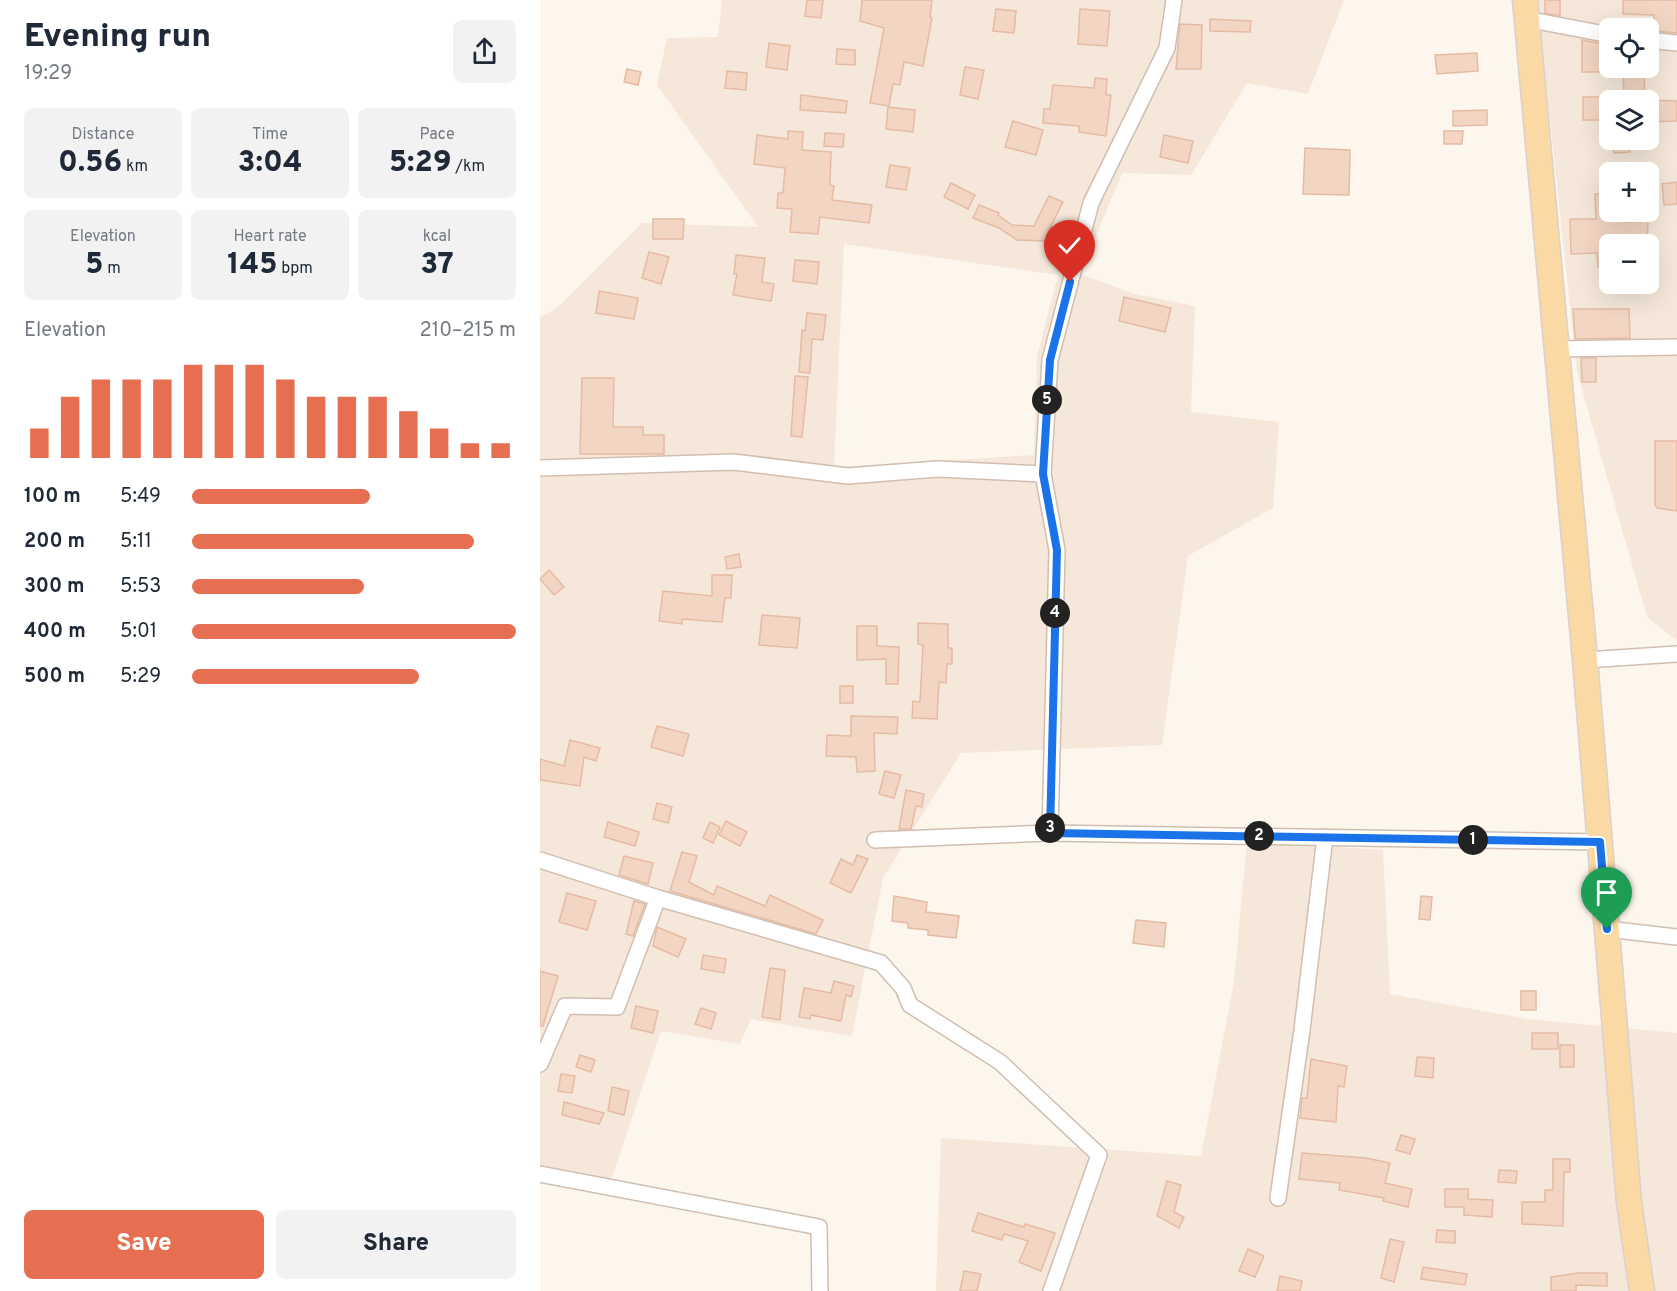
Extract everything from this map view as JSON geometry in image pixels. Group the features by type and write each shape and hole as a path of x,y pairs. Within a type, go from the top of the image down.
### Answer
{"main road":[{"path":"1525,9 1585,660 1629,1202 1642,1291"}],"street":[{"path":"1050,833 1057,550 1043,474 1050,360 1091,203 1167,48 1174,0"},
{"path":"1525,9 1599,32"},
{"path":"1659,41 1677,43"},
{"path":"1556,349 1677,346"},
{"path":"540,468 734,462 848,476 936,469 1043,474"},
{"path":"1585,660 1677,654"},
{"path":"875,840 1050,833 1600,842"},
{"path":"1278,1198 1302,1030 1324,837"},
{"path":"540,860 658,898 881,963 903,988 910,1005 1000,1062 1099,1155 1051,1291"},
{"path":"540,1064 565,1006 617,1007 658,898"},
{"path":"1607,929 1677,937"},
{"path":"540,1174 819,1227 820,1291"}],"shaded area":[{"path":"722,0 1344,0 1308,94 1247,83 1191,175 1122,173 1080,274 1135,294 1195,306 1191,412 1279,422 1273,508 1188,556 1162,745 961,753 883,878 852,1036 751,1019 740,1044 661,1031 610,1184 540,1170 540,318 558,307 642,223 758,227 657,85 667,38 718,37","holes":["844,244 1058,275 1037,356 1034,455 834,467"]},
{"path":"1537,0 1677,0 1677,641 1647,617 1577,372"},
{"path":"1247,841 1383,850 1390,994 1527,1019 1677,1033 1677,1291 936,1291 941,1138 1201,1156 1234,982"}],"building":[{"path":"807,0 823,0 821,18 805,16"},
{"path":"862,0 932,0 930,17 932,18 923,66 904,62 900,85 893,84 889,106 870,103 884,28 860,21"},
{"path":"1545,0 1560,0 1560,16 1545,13"},
{"path":"1623,0 1677,0 1677,33 1659,31 1659,18 1654,18 1654,15 1623,14"},
{"path":"996,9 1016,11 1014,33 993,31"},
{"path":"1080,9 1110,11 1107,46 1078,44"},
{"path":"1210,19 1251,21 1250,32 1210,31"},
{"path":"1180,24 1202,25 1201,69 1176,69"},
{"path":"1582,40 1599,43 1599,72 1582,72"},
{"path":"769,43 790,46 787,70 766,67"},
{"path":"837,49 855,50 855,65 836,64"},
{"path":"1477,53 1478,71 1437,74 1435,55"},
{"path":"965,67 984,70 978,99 960,95"},
{"path":"627,69 641,72 638,85 624,82"},
{"path":"727,71 747,73 746,90 725,88"},
{"path":"1095,78 1107,79 1106,95 1111,95 1106,136 1079,132 1079,126 1043,123 1044,109 1050,109 1053,85 1094,88"},
{"path":"1623,78 1644,78 1645,90 1624,90"},
{"path":"801,95 847,101 846,113 800,110"},
{"path":"1583,97 1599,97 1599,120 1583,120"},
{"path":"1659,100 1677,101 1677,121 1659,122"},
{"path":"888,107 915,110 913,132 886,129"},
{"path":"1487,110 1487,125 1453,126 1453,111"},
{"path":"1013,121 1043,130 1036,155 1005,147"},
{"path":"788,131 803,132 802,150 831,152 830,185 834,186 832,200 872,205 869,223 820,217 818,234 790,232 792,209 777,208 778,193 783,193 785,168 754,164 757,135 788,139"},
{"path":"1444,131 1463,131 1462,144 1444,144"},
{"path":"825,133 844,134 843,147 824,146"},
{"path":"1164,135 1193,141 1188,163 1160,157"},
{"path":"1305,148 1350,150 1349,195 1303,194"},
{"path":"1614,150 1630,150 1630,152 1614,153"},
{"path":"890,165 910,168 906,190 886,187"},
{"path":"1677,182 1677,204 1664,205 1662,184"},
{"path":"951,183 975,195 968,209 944,197"},
{"path":"1595,194 1599,194 1599,222 1648,222 1647,234 1599,234 1598,267 1597,253 1571,254 1570,219 1596,219"},
{"path":"1049,196 1063,202 1047,234 1047,241 1017,240 999,228 973,218 979,205 999,213 998,215 1012,225 1034,226"},
{"path":"653,219 684,219 683,239 653,239"},
{"path":"649,252 669,257 661,284 642,278"},
{"path":"736,255 765,258 762,282 774,284 771,301 733,295 737,274 734,274"},
{"path":"795,260 819,262 817,284 793,281"},
{"path":"599,291 638,298 634,319 596,313"},
{"path":"1124,297 1171,308 1165,332 1119,321"},
{"path":"1573,309 1629,309 1630,338 1575,339"},
{"path":"807,313 826,315 823,340 812,339 810,373 799,372 802,330 805,331"},
{"path":"1581,358 1596,358 1596,382 1582,382"},
{"path":"795,376 808,377 802,437 791,436"},
{"path":"582,378 614,378 613,427 643,427 643,435 664,435 664,454 580,454"},
{"path":"1655,441 1677,441 1677,511 1657,508 1655,505"},
{"path":"739,554 741,567 727,569 725,557"},
{"path":"549,570 564,587 554,595 540,579"},
{"path":"712,575 732,575 731,598 725,598 722,622 682,619 682,624 659,621 663,591 712,596"},
{"path":"762,615 800,618 797,648 759,645"},
{"path":"918,623 948,624 948,648 952,648 952,664 947,664 946,683 939,682 937,719 912,718 913,701 920,702 923,645 918,644"},
{"path":"857,626 877,626 877,646 899,647 898,684 886,684 886,659 857,660"},
{"path":"840,686 853,686 853,703 840,703"},
{"path":"851,716 898,717 897,734 874,733 875,771 857,772 856,757 826,756 827,735 851,736"},
{"path":"657,726 689,734 683,756 651,747"},
{"path":"570,740 600,748 596,761 584,757 580,786 540,780 540,759 564,766"},
{"path":"885,771 901,775 894,798 879,794"},
{"path":"906,790 924,794 922,807 916,806 911,829 899,829"},
{"path":"657,803 672,807 668,823 653,819"},
{"path":"726,821 747,832 740,846 719,835"},
{"path":"608,822 639,832 635,846 604,837"},
{"path":"710,822 720,827 713,843 703,838"},
{"path":"682,852 697,856 689,882 714,895 717,886 765,906 770,895 823,920 816,934 670,891"},
{"path":"857,855 868,859 851,893 830,883 841,859 853,865"},
{"path":"624,856 653,863 648,884 619,875"},
{"path":"567,893 596,901 587,930 559,922"},
{"path":"894,896 927,902 926,912 959,916 956,938 928,935 928,930 908,928 908,923 892,921"},
{"path":"1421,896 1432,897 1430,920 1419,919"},
{"path":"634,901 645,904 633,936 626,934"},
{"path":"1136,920 1166,923 1164,947 1133,943"},
{"path":"657,927 686,939 678,957 653,946"},
{"path":"703,955 726,959 724,973 701,969"},
{"path":"770,968 785,970 780,1020 762,1017"},
{"path":"540,971 558,976 543,1026 540,1026"},
{"path":"834,981 854,986 851,997 846,995 841,1021 811,1015 810,1019 799,1017 804,988 831,993"},
{"path":"1521,991 1536,991 1536,1010 1521,1010"},
{"path":"636,1006 658,1011 653,1033 631,1028"},
{"path":"701,1008 716,1013 711,1029 695,1024"},
{"path":"1532,1033 1558,1033 1558,1049 1532,1049"},
{"path":"1560,1045 1574,1045 1574,1067 1560,1067"},
{"path":"580,1055 595,1060 591,1072 576,1067"},
{"path":"1417,1057 1434,1058 1433,1078 1415,1076"},
{"path":"1311,1059 1347,1066 1344,1087 1338,1086 1336,1122 1300,1118 1302,1098 1307,1098"},
{"path":"561,1074 575,1076 572,1093 558,1091"},
{"path":"612,1087 629,1091 624,1115 608,1111"},
{"path":"564,1102 604,1113 599,1124 562,1115"},
{"path":"1401,1135 1415,1139 1410,1154 1396,1150"},
{"path":"1302,1153 1366,1158 1390,1163 1385,1183 1412,1189 1408,1207 1383,1201 1384,1198 1339,1190 1340,1183 1299,1179"},
{"path":"1553,1159 1570,1159 1570,1172 1564,1172 1563,1226 1522,1224 1522,1202 1545,1202 1545,1190 1553,1190"},
{"path":"1499,1170 1517,1171 1516,1183 1498,1182"},
{"path":"1167,1181 1181,1185 1174,1212 1184,1217 1179,1228 1157,1216"},
{"path":"1445,1189 1468,1189 1468,1199 1493,1200 1492,1217 1464,1215 1464,1207 1445,1207"},
{"path":"978,1213 1024,1227 1025,1224 1055,1233 1041,1271 1019,1262 1028,1241 1004,1234 1002,1240 972,1231"},
{"path":"1437,1230 1455,1231 1455,1243 1436,1242"},
{"path":"1390,1239 1404,1242 1394,1282 1381,1278"},
{"path":"1248,1249 1264,1256 1255,1277 1239,1271"},
{"path":"1423,1267 1467,1274 1465,1285 1421,1279"},
{"path":"964,1271 981,1274 977,1291 960,1291"},
{"path":"1579,1273 1607,1273 1607,1286 1576,1285 1576,1291 1551,1291 1551,1277"},
{"path":"1280,1276 1302,1281 1300,1291 1277,1291"}],"route":[{"path":"1070,282 1050,360 1043,474 1057,550 1050,833 1600,842 1607,929"}]}
